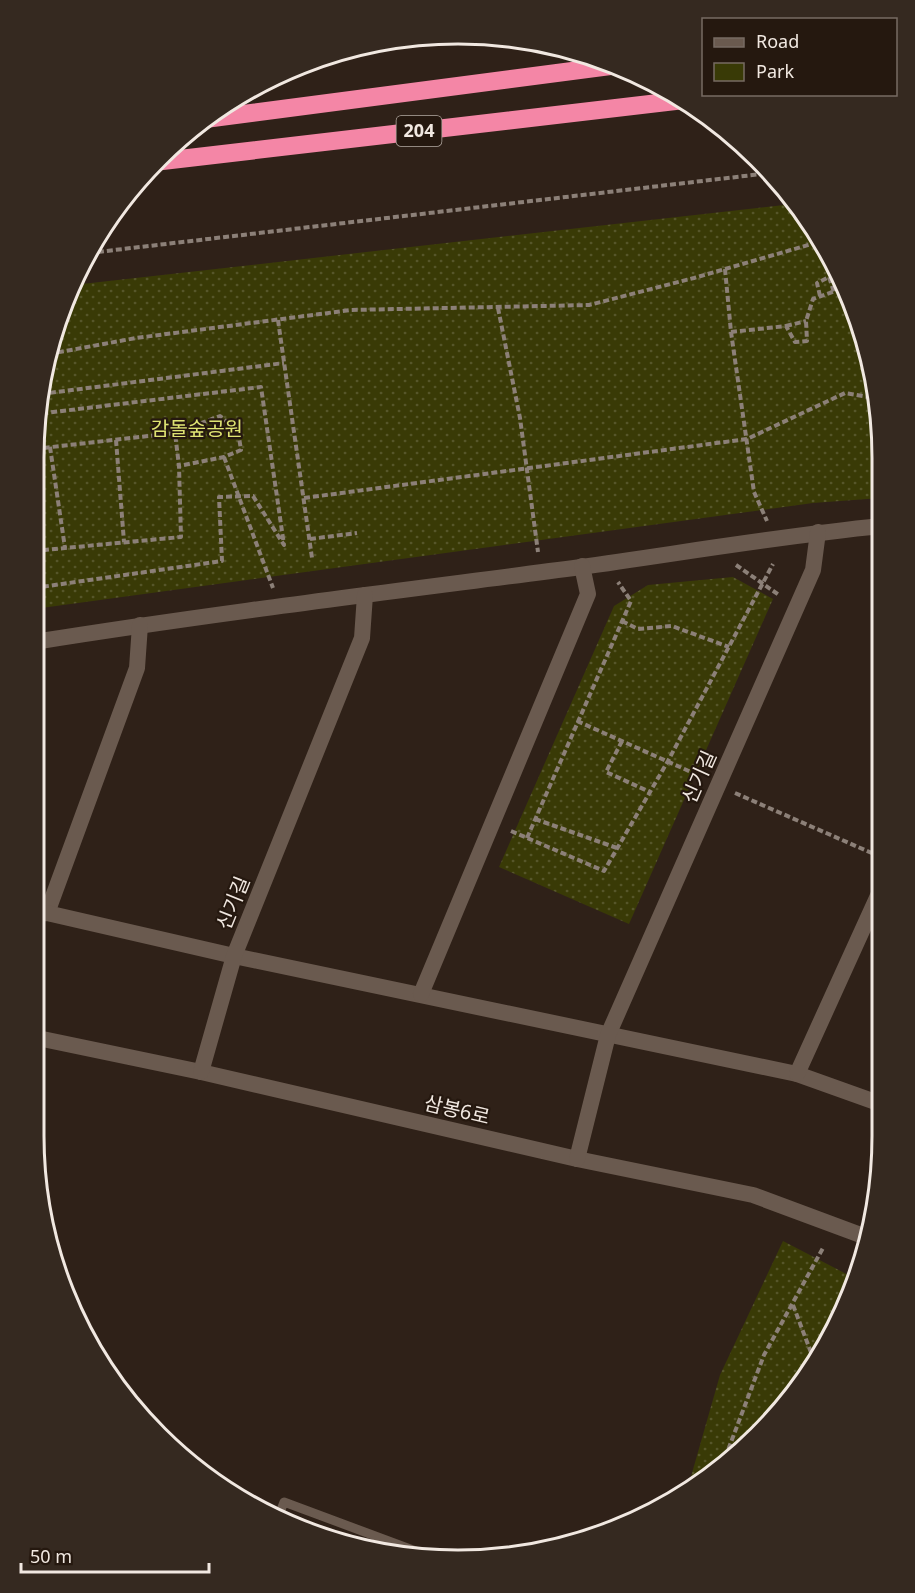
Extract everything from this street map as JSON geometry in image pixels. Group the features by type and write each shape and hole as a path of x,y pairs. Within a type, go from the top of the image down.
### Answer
{"highway":[{"name":"204","path":"223,116 598,68"},
{"name":"204","path":"170,160 669,102"}],"street":[{"path":"44,640 140,625 818,532 872,527"},
{"name":"신기길","path":"577,1159 608,1035 813,570 818,532"},
{"path":"421,994 588,594 582,566"},
{"name":"신기길","path":"201,1072 234,956 362,638 365,595"},
{"name":"신기길","path":"44,903 137,668 140,625"},
{"path":"797,1074 872,909"},
{"name":"신기길","path":"44,914 797,1074 872,1101"},
{"name":"삼봉6로","path":"44,1039 201,1072 577,1159 753,1195 859,1234"}],"lane":[{"path":"281,1510 284,1502 400,1546"}],"path":[{"path":"98,252 759,174"},
{"path":"57,352 136,338 351,310 589,304 812,244"},
{"path":"725,269 731,332 754,492 771,529"},
{"path":"786,326 795,342 807,341 806,321 813,299 834,292 829,277 817,283 820,296"},
{"path":"498,308 520,418 538,556"},
{"path":"278,320 312,558"},
{"path":"731,332 786,326 806,321"},
{"path":"49,393 284,363"},
{"path":"44,587 222,561 219,497 253,496 284,545 261,387 46,413"},
{"path":"304,498 747,439 845,393 867,397"},
{"path":"44,448 175,433 219,416 237,431 241,450 224,457 179,466"},
{"path":"44,550 182,537 175,433"},
{"path":"116,440 124,542"},
{"path":"50,447 65,548"},
{"path":"224,457 274,591"},
{"path":"310,539 357,532"},
{"path":"733,562 780,595"},
{"path":"506,829 604,871 668,761 773,564"},
{"path":"527,838 631,602 617,582"},
{"path":"622,621 638,629 672,626 729,647"},
{"path":"577,721 701,776"},
{"path":"622,741 606,772 650,792"},
{"path":"734,793 872,853"},
{"path":"535,819 617,848"},
{"path":"729,1448 764,1355 823,1248"},
{"path":"792,1304 810,1351"}],"green space":[{"name":"감돌숲공원","path":"786,205 802,227 829,274 850,324 864,377 868,403 871,430 872,499 813,503 44,608 44,430 47,403 51,377 65,324 82,284"},
{"path":"733,577 773,599 629,924 499,867 614,606 648,585"},
{"path":"783,1241 848,1275 829,1319 802,1366 786,1388 730,1447 691,1478 720,1375"}]}
